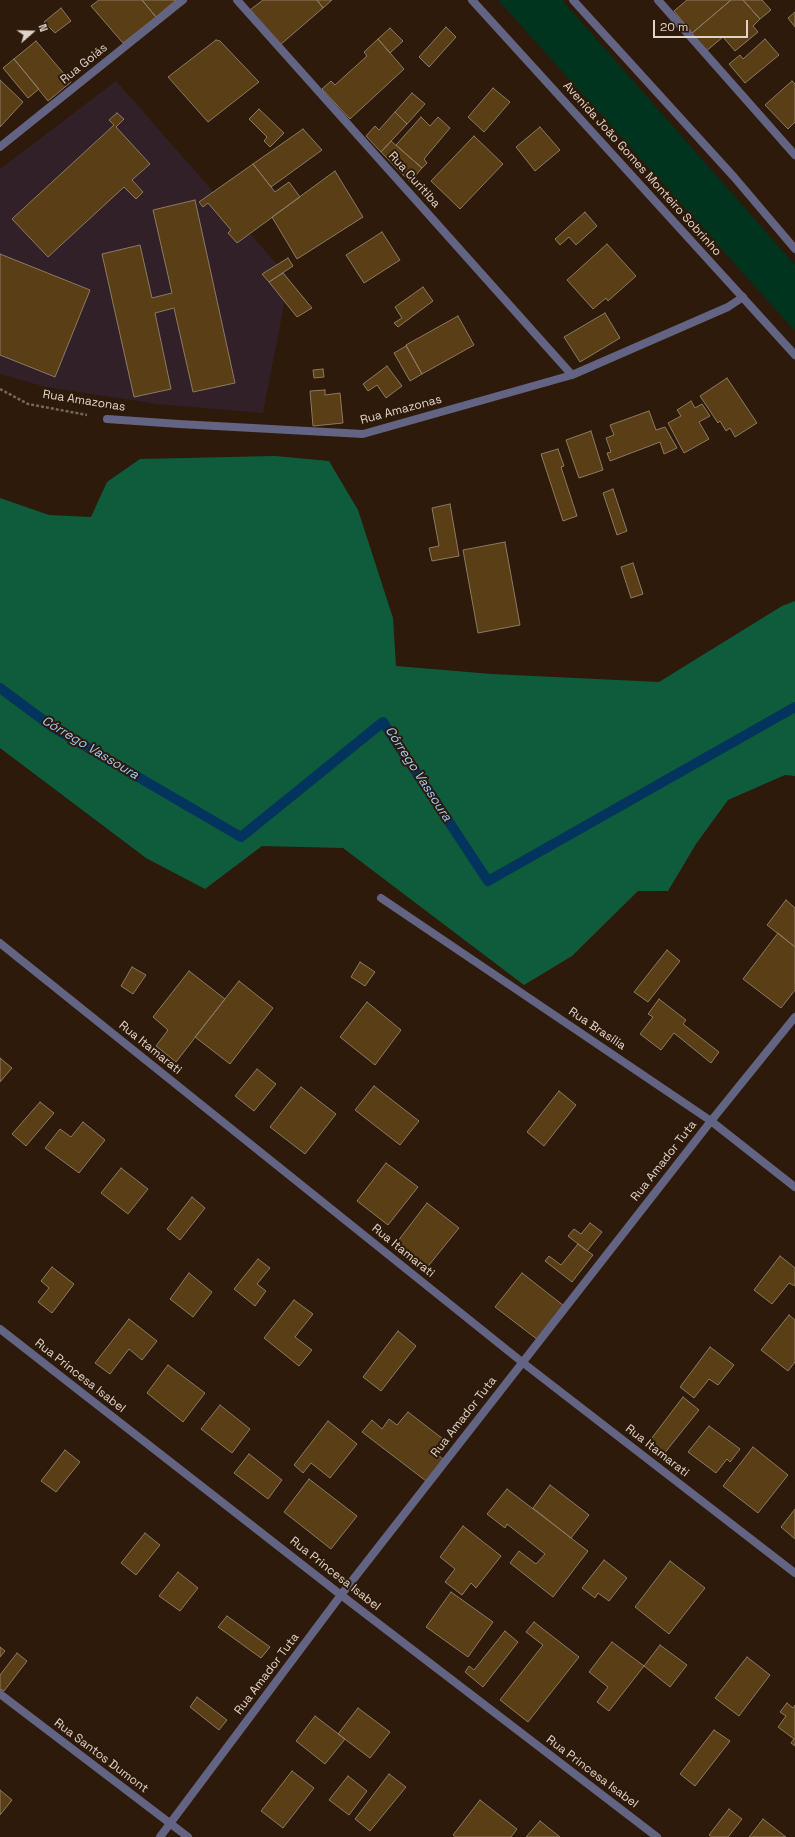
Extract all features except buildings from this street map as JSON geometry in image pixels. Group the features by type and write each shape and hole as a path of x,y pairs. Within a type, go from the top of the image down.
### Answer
{"street":[{"name":"Rua Goiás","path":"0,146 183,0"},
{"name":"Rua Curitiba","path":"238,0 572,375"},
{"name":"Avenida João Gomes Monteiro Sobrinho","path":"472,0 795,355"},
{"path":"573,0 794,245"},
{"path":"658,0 795,155"},
{"name":"Rua Amazonas","path":"107,418 179,424 363,434 572,375 728,307 743,297"},
{"name":"Rua Brasília","path":"381,898 711,1121 795,1188"},
{"name":"Rua Itamarati","path":"0,943 522,1362 795,1573"},
{"name":"Rua Amador Tuta","path":"160,1837 341,1594 711,1121 795,1016"},
{"name":"Rua Princesa Isabel","path":"0,1329 657,1837"},
{"name":"Rua Santos Dumont","path":"0,1694 188,1837"}],"path":[{"name":"Rua Amazonas","path":"0,389 28,404 107,418"}],"shaded area":[{"path":"116,81 289,278 263,413 157,404 46,387 0,374 0,169"}],"green space":[{"path":"498,0 562,0 795,265 795,331"},
{"path":"275,456 329,461 358,510 393,618 396,666 492,674 659,682 782,606 795,601 795,776 785,775 728,800 696,844 668,891 638,891 572,956 524,985 343,848 262,846 205,889 146,858 0,748 0,498 49,515 91,517 107,482 140,459"}],"waterway":[{"name":"Córrego Vassoura","path":"0,688 54,728 241,837 383,722 488,881 795,707"}]}
